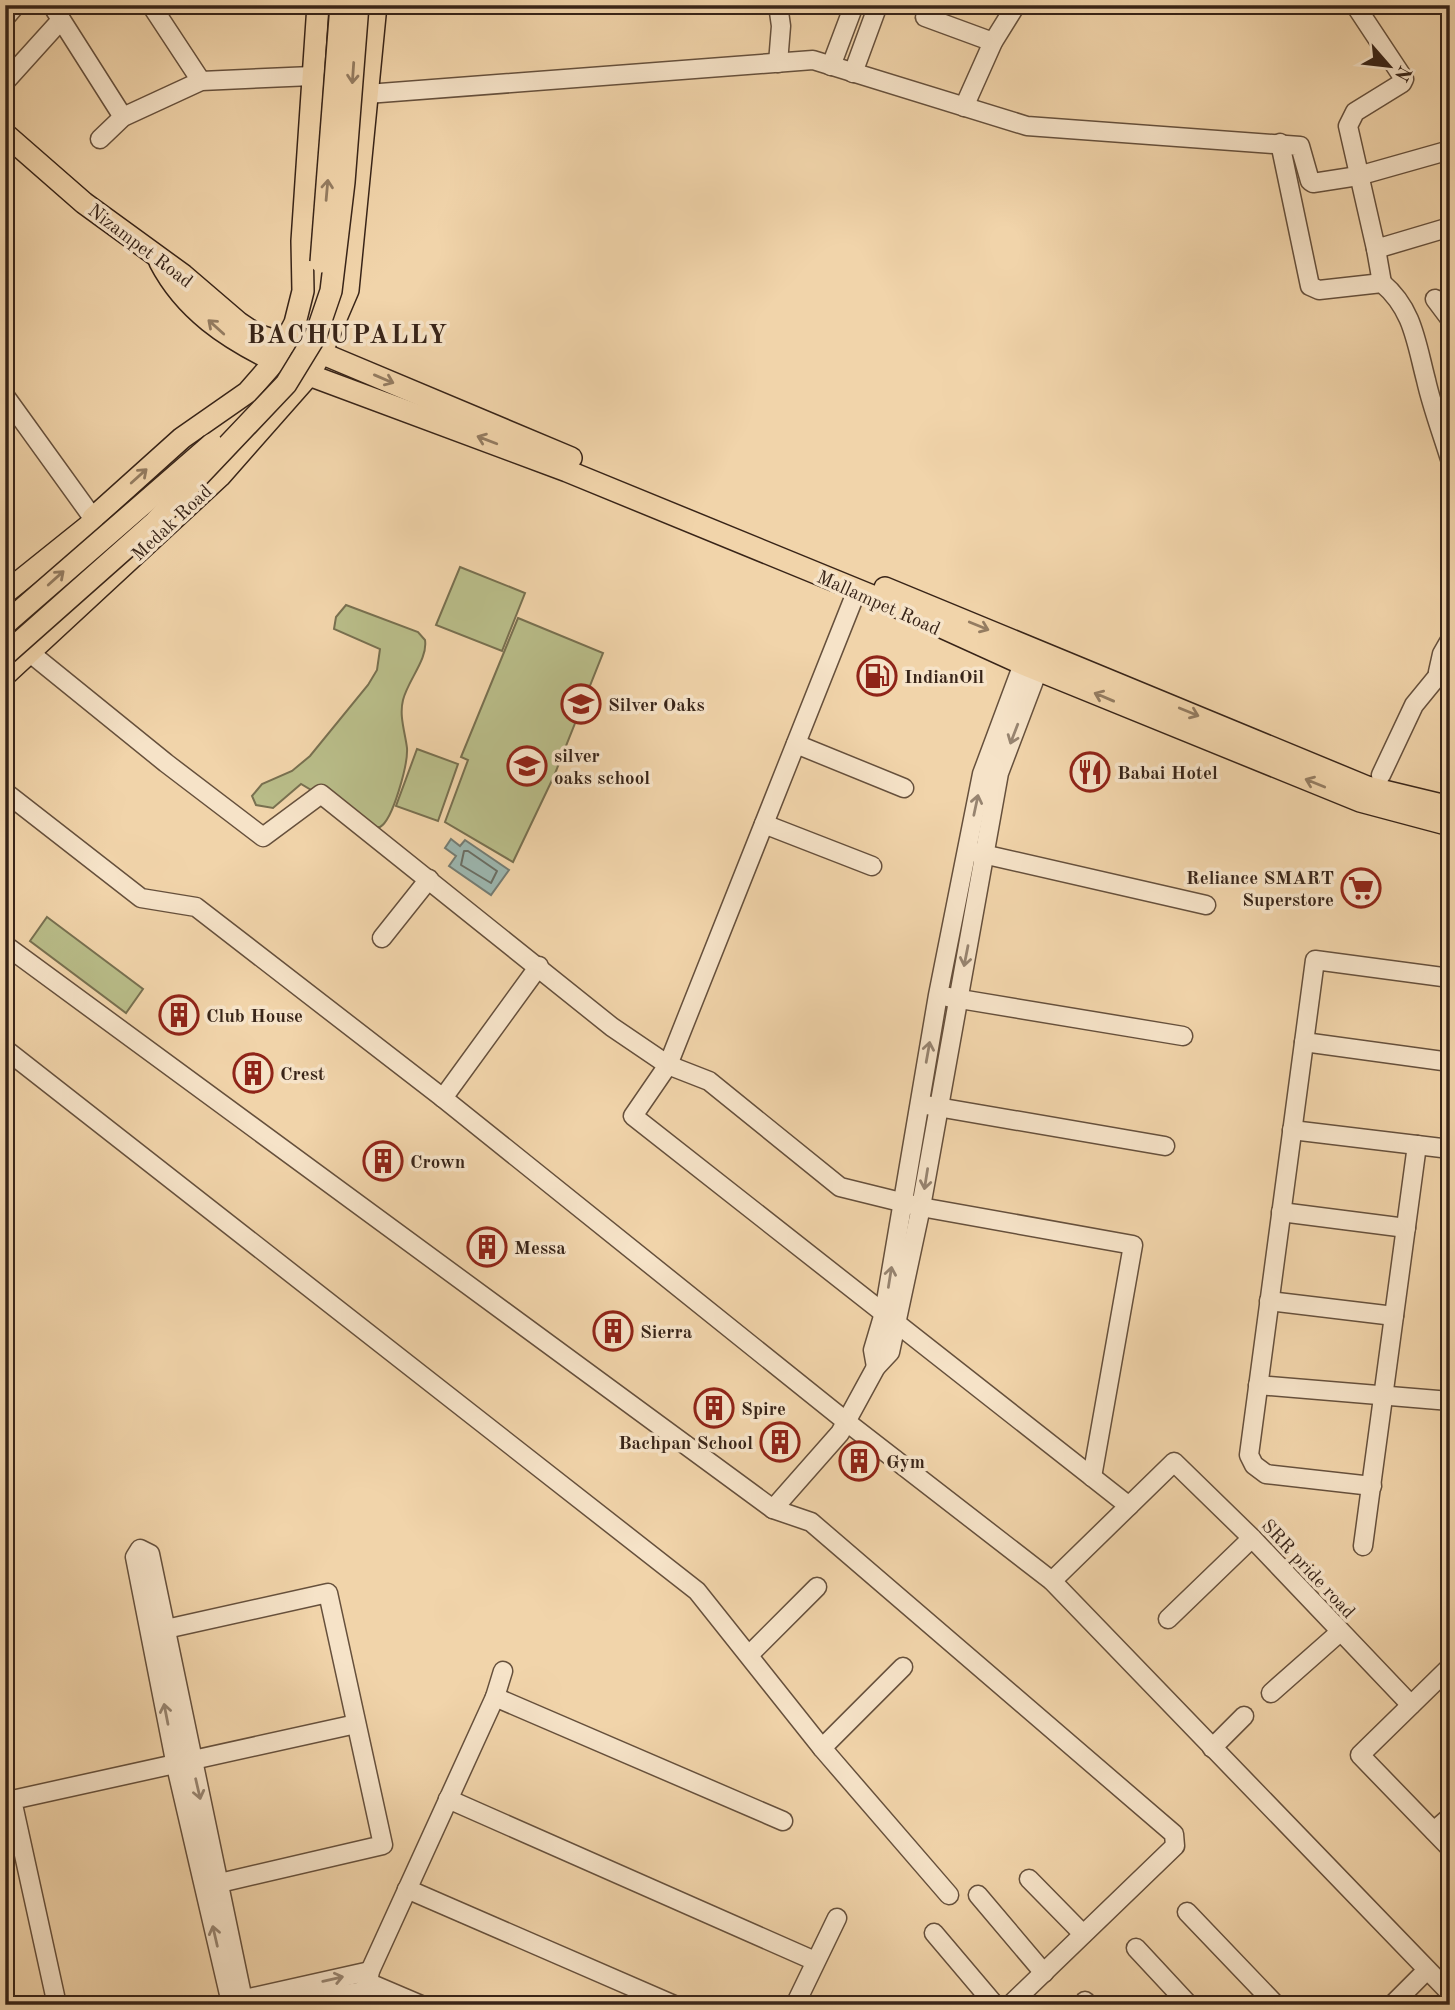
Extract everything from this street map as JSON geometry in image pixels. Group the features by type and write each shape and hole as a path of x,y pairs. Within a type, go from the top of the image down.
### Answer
{"main road":[{"path":"5,593 91,524 93,517 182,438 247,391 280,353 303,292 302,241 318,5"},
{"path":"5,624 224,432 272,383 291,357 317,295 341,5"},
{"path":"5,655 155,522 286,384 303,362 331,292 345,182 358,5"},
{"name":"Medak Road","path":"5,675 220,476 309,375 348,290 376,5"},
{"name":"Nizampet Road","path":"5,134 84,203 159,261 173,288 231,340 280,353"},
{"path":"308,144 362,146"},
{"name":"Mallampet Road","path":"321,353 1367,787 1450,807"},
{"name":"Mallampet Road","path":"309,375 422,414 567,471 857,590 1030,667 1360,801 1450,825"}],"street":[{"path":"5,18 16,5"},
{"path":"151,5 201,81"},
{"path":"778,5 778,63"},
{"path":"831,66 854,5"},
{"path":"853,73 878,5"},
{"path":"964,107 993,42 1016,5"},
{"path":"1355,5 1404,79 1402,83 1355,112 1348,126 1382,283 1397,295 1408,313 1450,459"},
{"path":"5,82 61,13 123,117"},
{"path":"925,17 993,42"},
{"path":"367,94 813,60 1027,126 1280,143 1303,149 1311,182 1358,176 1450,150"},
{"path":"100,139 123,117 201,81 312,76"},
{"path":"1280,143 1310,286 1319,290 1382,283"},
{"path":"1376,249 1450,227"},
{"path":"1435,299 1450,318"},
{"path":"5,396 93,517"},
{"path":"857,590 668,1065 633,1116 1129,1506 1052,1581"},
{"path":"1437,675 1442,654 1450,640"},
{"path":"29,652 166,763 263,837 321,794 612,1027 668,1065 709,1081 840,1187 921,1207 1133,1245 1092,1477"},
{"path":"1381,775 1414,705 1450,661"},
{"path":"774,1509 848,1423 876,1367 890,1352 890,1318 902,1202 938,995 982,775 1030,667"},
{"path":"890,1318 921,1207 999,773 1030,667"},
{"path":"796,744 904,788"},
{"path":"5,792 141,898 196,907 443,1098 848,1423 1052,1581 1450,1993"},
{"path":"764,824 872,866"},
{"path":"967,851 1206,905"},
{"path":"382,938 429,879"},
{"path":"5,945 774,1509 811,1522 1174,1834 1175,1846 1010,2005"},
{"path":"1371,1486 1266,1474 1254,1465 1249,1455 1315,960 1450,978"},
{"path":"443,1098 539,966"},
{"path":"938,995 1183,1037"},
{"path":"1304,1042 1450,1062"},
{"path":"5,1049 697,1591 822,1748 949,1895"},
{"path":"919,1104 1164,1146"},
{"path":"1292,1130 1450,1149"},
{"path":"1363,1546 1417,1145"},
{"path":"1281,1212 1406,1228"},
{"path":"1269,1301 1394,1316"},
{"path":"1258,1385 1450,1401"},
{"name":"SRR pride road","path":"1129,1506 1174,1462 1252,1538 1411,1705"},
{"path":"1168,1619 1252,1538"},
{"path":"749,1655 817,1587"},
{"path":"211,1885 383,1845 328,1593 158,1631 211,1885 241,2001 366,1987 421,2005"},
{"path":"1271,1693 1340,1632"},
{"path":"822,1748 903,1667"},
{"path":"1450,1667 1360,1755 1450,1848"},
{"path":"366,1987 407,1889 495,1697 503,1671"},
{"path":"495,1697 783,1821"},
{"path":"1212,1748 1244,1716"},
{"path":"57,2005 9,1801 356,1724"},
{"path":"448,1799 815,1961"},
{"path":"1434,1831 1450,1817"},
{"path":"1029,1879 1083,1934"},
{"path":"407,1889 674,2005"},
{"path":"978,1895 1044,1973"},
{"path":"1187,1912 1276,2005"},
{"path":"795,2005 836,1918"},
{"path":"934,1933 995,2005"},
{"path":"1136,1948 1189,2005"},
{"path":"1392,2005 1427,1970"},
{"path":"279,2005 366,1987"}],"green space":[{"path":"460,567 525,593 502,651 436,625"},
{"path":"346,605 418,632 425,640 424,655 402,706 407,756 402,778 395,803 380,827 373,827 301,784 273,808 256,805 252,796 262,784 292,771 310,756 368,685 377,670 380,649 334,629 336,617"},
{"path":"518,618 603,653 554,776 513,862 445,822 468,760 461,757"},
{"path":"417,749 458,764 438,821 396,806"},
{"path":"47,917 143,989 126,1013 30,941"}],"water":[{"path":"451,839 460,846 465,840 509,870 491,895 449,866 456,856 445,848"}],"place":[{"name":"IndianOil","path":"877,676"},
{"name":"Silver Oaks","path":"581,704"},
{"name":"silver oaks school","path":"527,766"},
{"name":"Babai Hotel","path":"1090,772"},
{"name":"Reliance SMART Superstore","path":"1361,888"},
{"name":"Club House","path":"179,1015"},
{"name":"Crest","path":"253,1073"},
{"name":"Crown","path":"383,1161"},
{"name":"Messa","path":"487,1247"},
{"name":"Sierra","path":"613,1331"},
{"name":"Spire","path":"714,1408"},
{"name":"Bachpan School","path":"780,1442"},
{"name":"Gym","path":"859,1461"}],"district":[{"name":"BACHUPALLY","path":"348,334"}]}
